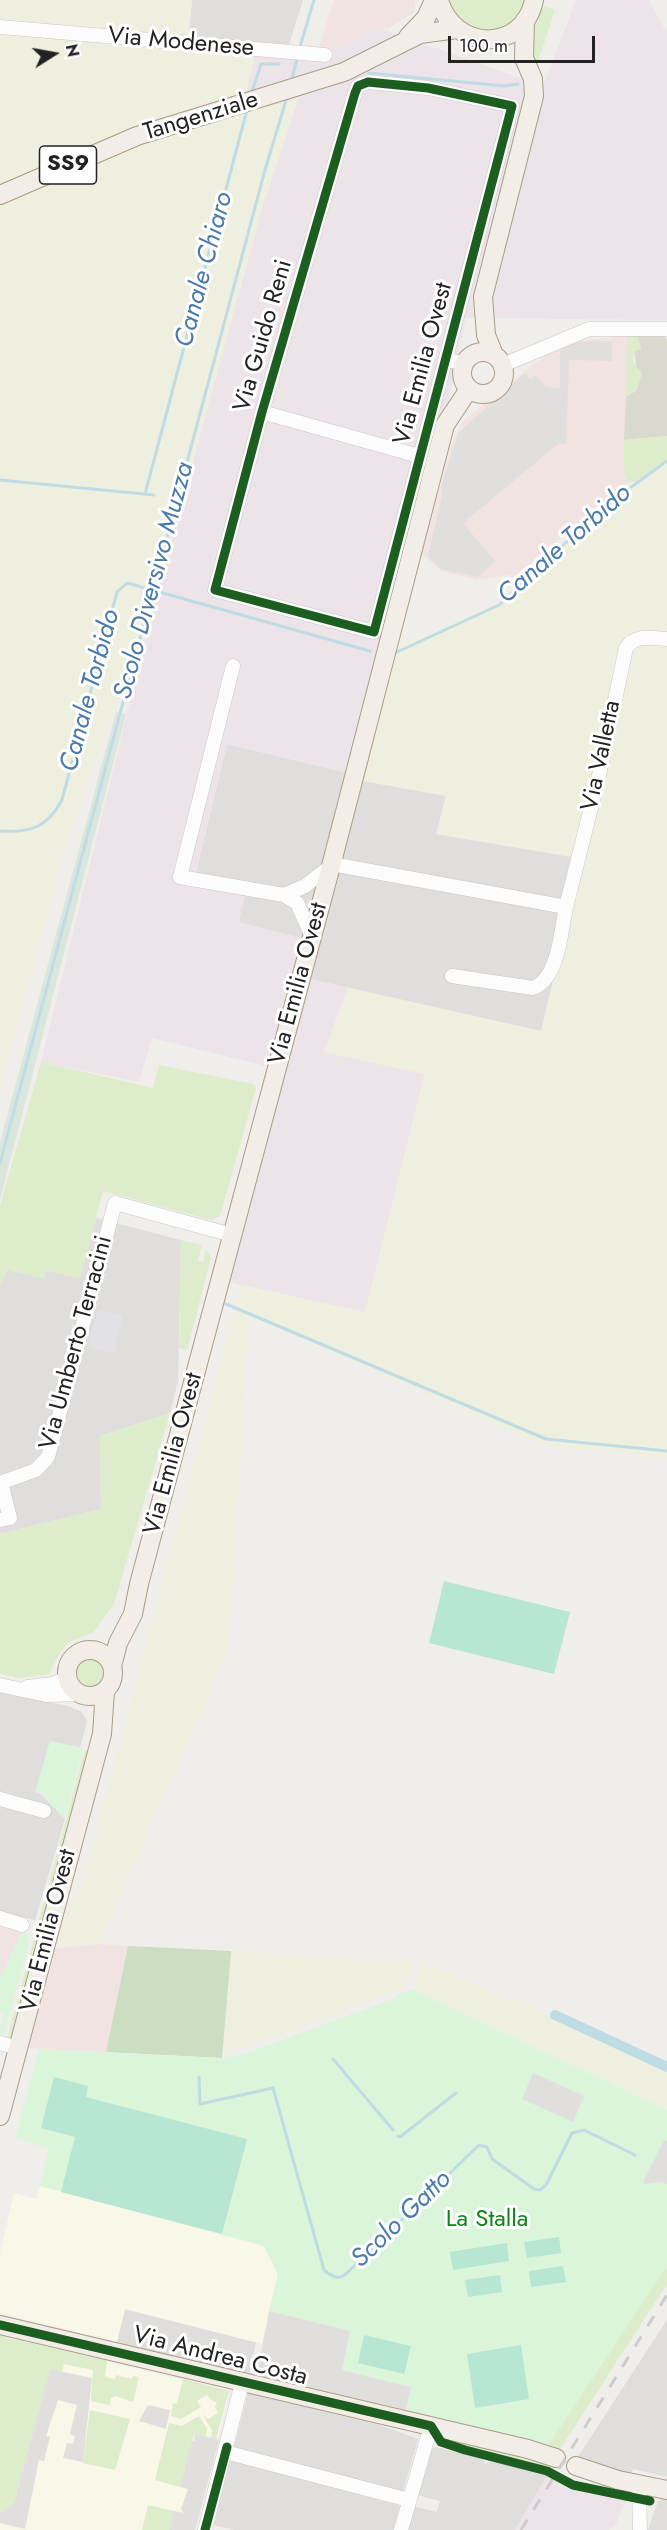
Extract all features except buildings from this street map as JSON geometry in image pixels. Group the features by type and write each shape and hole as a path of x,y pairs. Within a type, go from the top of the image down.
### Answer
{"main road":[{"name":"Tangenziale","path":"403,42 426,18 434,0"},
{"path":"439,0 443,12 457,29 476,39 498,38 513,32 525,20 534,0"},
{"name":"Via Emilia Ovest","path":"499,360 486,335 483,297 534,84 524,58 525,20"},
{"name":"Tangenziale","path":"0,195 121,142 348,70 420,34 457,29"},
{"name":"Via Emilia Ovest","path":"498,38 524,58"},
{"name":"Via Emilia Ovest","path":"469,358 477,306 483,297"},
{"path":"488,352 499,360 503,379 495,390 482,394 469,389 462,377 469,358 488,352"},
{"name":"Via Emilia Ovest","path":"112,1666 118,1643 133,1614 139,1584 331,865 445,425 469,389"},
{"name":"Via Emilia Ovest","path":"87,1650 105,1640 113,1630 139,1584"},
{"path":"87,1650 104,1654 112,1666 112,1680 91,1693 70,1684 68,1677 70,1662 74,1656 87,1650"},
{"name":"Via Emilia Ovest","path":"0,2116 9,2046 97,1745 91,1693"},
{"name":"Via Andrea Costa","path":"0,2325 431,2426 556,2458"},
{"path":"576,2466 653,2488"}],"street":[{"name":"Via Modenese","path":"0,27 318,55"},
{"name":"Via Emilia Ovest","path":"214,590 374,632 512,106 428,88 368,82 358,86 355,93"},
{"name":"Via Guido Reni","path":"214,590 262,412 355,93"},
{"path":"499,360 589,329 667,329"},
{"name":"Via Emilia Ovest","path":"446,360 469,358"},
{"path":"262,412 419,456"},
{"name":"Via Valletta","path":"452,976 533,988 538,986 550,971 598,780 626,648 630,642 641,638 667,639"},
{"path":"233,666 180,877 292,897 320,905"},
{"path":"292,897 331,865 566,907"},
{"path":"292,897 312,936"},
{"name":"Via Umberto Terracini","path":"0,1520 10,1518 0,1483 36,1470 48,1457 114,1208 231,1240"},
{"path":"15,1687 41,1686 68,1677"},
{"path":"0,1685 46,1695 91,1693"},
{"path":"0,1799 44,1811"},
{"path":"0,1918 22,1925"},
{"path":"206,2530 243,2383"},
{"path":"401,2530 431,2426"},
{"path":"225,2452 409,2500"},
{"path":"641,2530 653,2488"}],"shaded area":[{"path":"192,0 303,0 288,48 188,40"},
{"path":"334,0 416,0 414,12 388,29 374,26 351,43 334,49 319,48"},
{"path":"576,0 649,0 667,33 667,320 466,318 447,408 348,773 227,744 196,872 248,883 239,922 317,942 310,979 348,988 324,1052 425,1074 365,1313 211,1278 270,1067 152,1038 139,1082 41,1062 157,592 263,205 298,99 241,113 256,48 334,49 351,43 374,26 543,86"},
{"path":"627,336 625,476 628,482 517,574 476,580 442,571 422,554 451,446 462,422 544,356 572,341"},
{"path":"637,336 664,336 667,340 667,436 624,440 626,397 637,390 635,351 641,348"},
{"path":"612,341 612,361 569,360 566,444 558,444 463,523 495,561 478,577 441,569 428,556 442,495 442,484 459,432 525,373 530,379 536,375 546,387 560,388 560,351 574,342"},
{"path":"116,712 126,714 0,1200 0,1142"},
{"path":"227,744 348,773 359,780 446,796 437,834 583,858 541,1031 310,979 239,922 196,872"},
{"path":"96,1218 181,1240 178,1381 170,1413 100,1436 101,1509 0,1534 0,1286 7,1269 44,1278 45,1270 80,1278"},
{"path":"108,1288 127,1293 121,1316 101,1311"},
{"path":"98,1310 123,1316 114,1354 88,1347"},
{"path":"92,1348 108,1352 104,1367 109,1369 107,1377 85,1372"},
{"path":"0,1692 68,1706 82,1712 87,1721 80,1748 50,1741 36,1792 40,1793 65,1819 35,1920 0,1912"},
{"path":"0,1927 22,1932 0,1979"},
{"path":"99,1944 128,1946 106,2052 25,2048 56,1948"},
{"path":"533,2073 584,2096 573,2122 522,2099"},
{"path":"664,2140 667,2141 667,2184 661,2182 645,2184 643,2182"},
{"path":"40,2186 264,2246 278,2274 262,2344 125,2309 117,2342 0,2313 0,2253 14,2193 36,2199"},
{"path":"125,2309 256,2342 249,2375 117,2342"},
{"path":"269,2311 350,2331 342,2370 411,2387 406,2410 257,2375"},
{"path":"667,2320 667,2477 633,2469 631,2476 577,2458"},
{"path":"0,2336 229,2391 218,2438 194,2434 180,2487 189,2489 183,2514 174,2511 169,2530 0,2530"},
{"path":"50,2369 92,2378 83,2462 63,2458 67,2443 73,2444 75,2436 70,2434 77,2405 58,2400 46,2436 50,2437 44,2461 39,2460 25,2529 0,2523 0,2514 14,2503"},
{"path":"248,2393 380,2425 418,2439 403,2492 234,2447"},
{"path":"148,2405 170,2410 166,2429 139,2421"},
{"path":"195,2434 219,2440 195,2530 169,2530 174,2511 183,2513 181,2509 188,2489 180,2487 192,2441 195,2441"},
{"path":"435,2447 483,2459 485,2464 493,2461 549,2473 515,2530 406,2530 413,2506 437,2512 440,2501 417,2495 429,2451"},
{"path":"231,2459 400,2506 393,2530 234,2530 214,2525"},
{"path":"549,2473 569,2489 626,2500 616,2524 609,2530 515,2530"},
{"path":"667,2500 667,2530 648,2530 658,2501"}],"green space":[{"path":"0,0 192,0 188,40 256,48 242,113 298,99 263,205 157,592 64,851 0,1091"},
{"path":"447,0 526,0 518,18 500,31 478,32 458,21"},
{"path":"546,6 555,10 537,65 532,50 532,26 539,12"},
{"path":"627,336 637,336 641,348 635,351 633,362 642,374 637,390 626,397"},
{"path":"667,436 667,460 641,481 628,482 624,473 624,440"},
{"path":"667,460 667,1458 547,1446 249,1316 229,1649 99,1944 56,1948 69,1904 80,1893 241,1285 365,1312 425,1074 324,1052 348,988 541,1031 583,859 436,834 446,796 358,780 393,649 503,601 568,541"},
{"path":"41,1062 153,1088 159,1065 254,1084 256,1088 220,1216 211,1220 103,1191 80,1278 45,1270 44,1279 7,1270 0,1286 0,1205"},
{"path":"181,1240 202,1245 198,1261 203,1262 206,1249 211,1258 187,1350 179,1348"},
{"path":"170,1413 114,1604 94,1632 69,1642 60,1652 49,1674 20,1678 0,1674 0,1534 101,1509 100,1436"},
{"path":"444,1581 570,1612 554,1674 429,1643"},
{"path":"91,1658 101,1662 105,1672 101,1682 91,1686 81,1682 77,1672 81,1662"},
{"path":"50,1741 83,1748 65,1819 41,1793 35,1792"},
{"path":"85,1750 90,1751 12,2038 7,2039"},
{"path":"22,1932 31,1935 4,2035 0,2034 3,2013 0,2012 0,1979"},
{"path":"128,1946 231,1951 222,2058 106,2052"},
{"path":"231,1951 413,1961 409,1975 400,1990 223,2054"},
{"path":"421,1962 667,2065 667,2110 413,1990"},
{"name":"La Stalla","path":"413,1990 667,2110 667,2266 547,2447 406,2412 411,2387 342,2370 350,2331 269,2311 278,2274 264,2246 40,2186 49,2149 15,2138 39,2049 222,2058 247,2053"},
{"path":"54,2077 88,2086 86,2097 247,2139 222,2234 61,2192 75,2137 41,2128"},
{"path":"559,2237 561,2253 527,2258 524,2242"},
{"path":"507,2243 509,2261 453,2270 450,2252"},
{"path":"563,2266 566,2282 531,2287 529,2271"},
{"path":"667,2266 667,2284 559,2451 547,2447"},
{"path":"500,2275 502,2292 468,2297 465,2280"},
{"path":"364,2335 411,2346 404,2374 358,2363"},
{"path":"0,2336 107,2360 105,2377 115,2379 116,2375 132,2379 133,2376 139,2377 133,2402 115,2396 111,2398 110,2405 91,2401 93,2370 64,2364 62,2372 50,2369 14,2503 0,2514"},
{"path":"521,2345 529,2399 475,2408 467,2354"},
{"path":"183,2379 229,2391 216,2439 211,2438 212,2431 203,2414 208,2419 218,2413 215,2407 217,2402 211,2400 207,2395 197,2401 201,2407 181,2419 171,2416 173,2403 177,2404"},
{"path":"90,2410 130,2419 115,2470 83,2463"},
{"path":"199,2416 207,2429 206,2437 194,2434 180,2487 155,2480 169,2423 182,2426"},
{"path":"450,2439 553,2464 551,2470 530,2462 449,2442"},
{"path":"148,2505 174,2511 169,2530 142,2530"}],"waterway":[{"name":"Scolo Diversivo Muzza","path":"299,50 314,0"},
{"name":"Scolo Diversivo Muzza","path":"291,82 298,56"},
{"name":"Canale Chiaro","path":"252,92 261,64 279,64"},
{"name":"Canale Chiaro","path":"369,73 504,86 518,84"},
{"name":"Scolo Diversivo Muzza","path":"0,1163 265,170 287,97"},
{"name":"Canale Chiaro","path":"145,494 247,110"},
{"name":"Canale Torbido","path":"395,653 499,605 604,507 667,461"},
{"name":"Canale Chiaro","path":"0,480 154,495"},
{"name":"Canale Torbido","path":"0,831 20,831 37,827 50,817 62,800 117,592 127,583 370,651"},
{"path":"226,1304 546,1439 667,1451"},
{"path":"555,2015 667,2067"},
{"path":"333,2059 393,2130"},
{"name":"Scolo Gatto","path":"199,2077 200,2104 273,2088 324,2270 335,2277 341,2277 347,2273 479,2145 487,2147 492,2159 534,2189 540,2190 546,2185 572,2133 584,2130 635,2155"},
{"path":"398,2136 400,2137 456,2093"}],"railway":[{"path":"521,2530 667,2295"}],"cycle path":[{"path":"368,82 428,88 512,106 374,632 215,590 262,412 355,93 358,86 368,82"},
{"path":"0,2325 431,2426 441,2442 547,2471 573,2485 650,2501"},
{"path":"205,2530 227,2447"}]}
